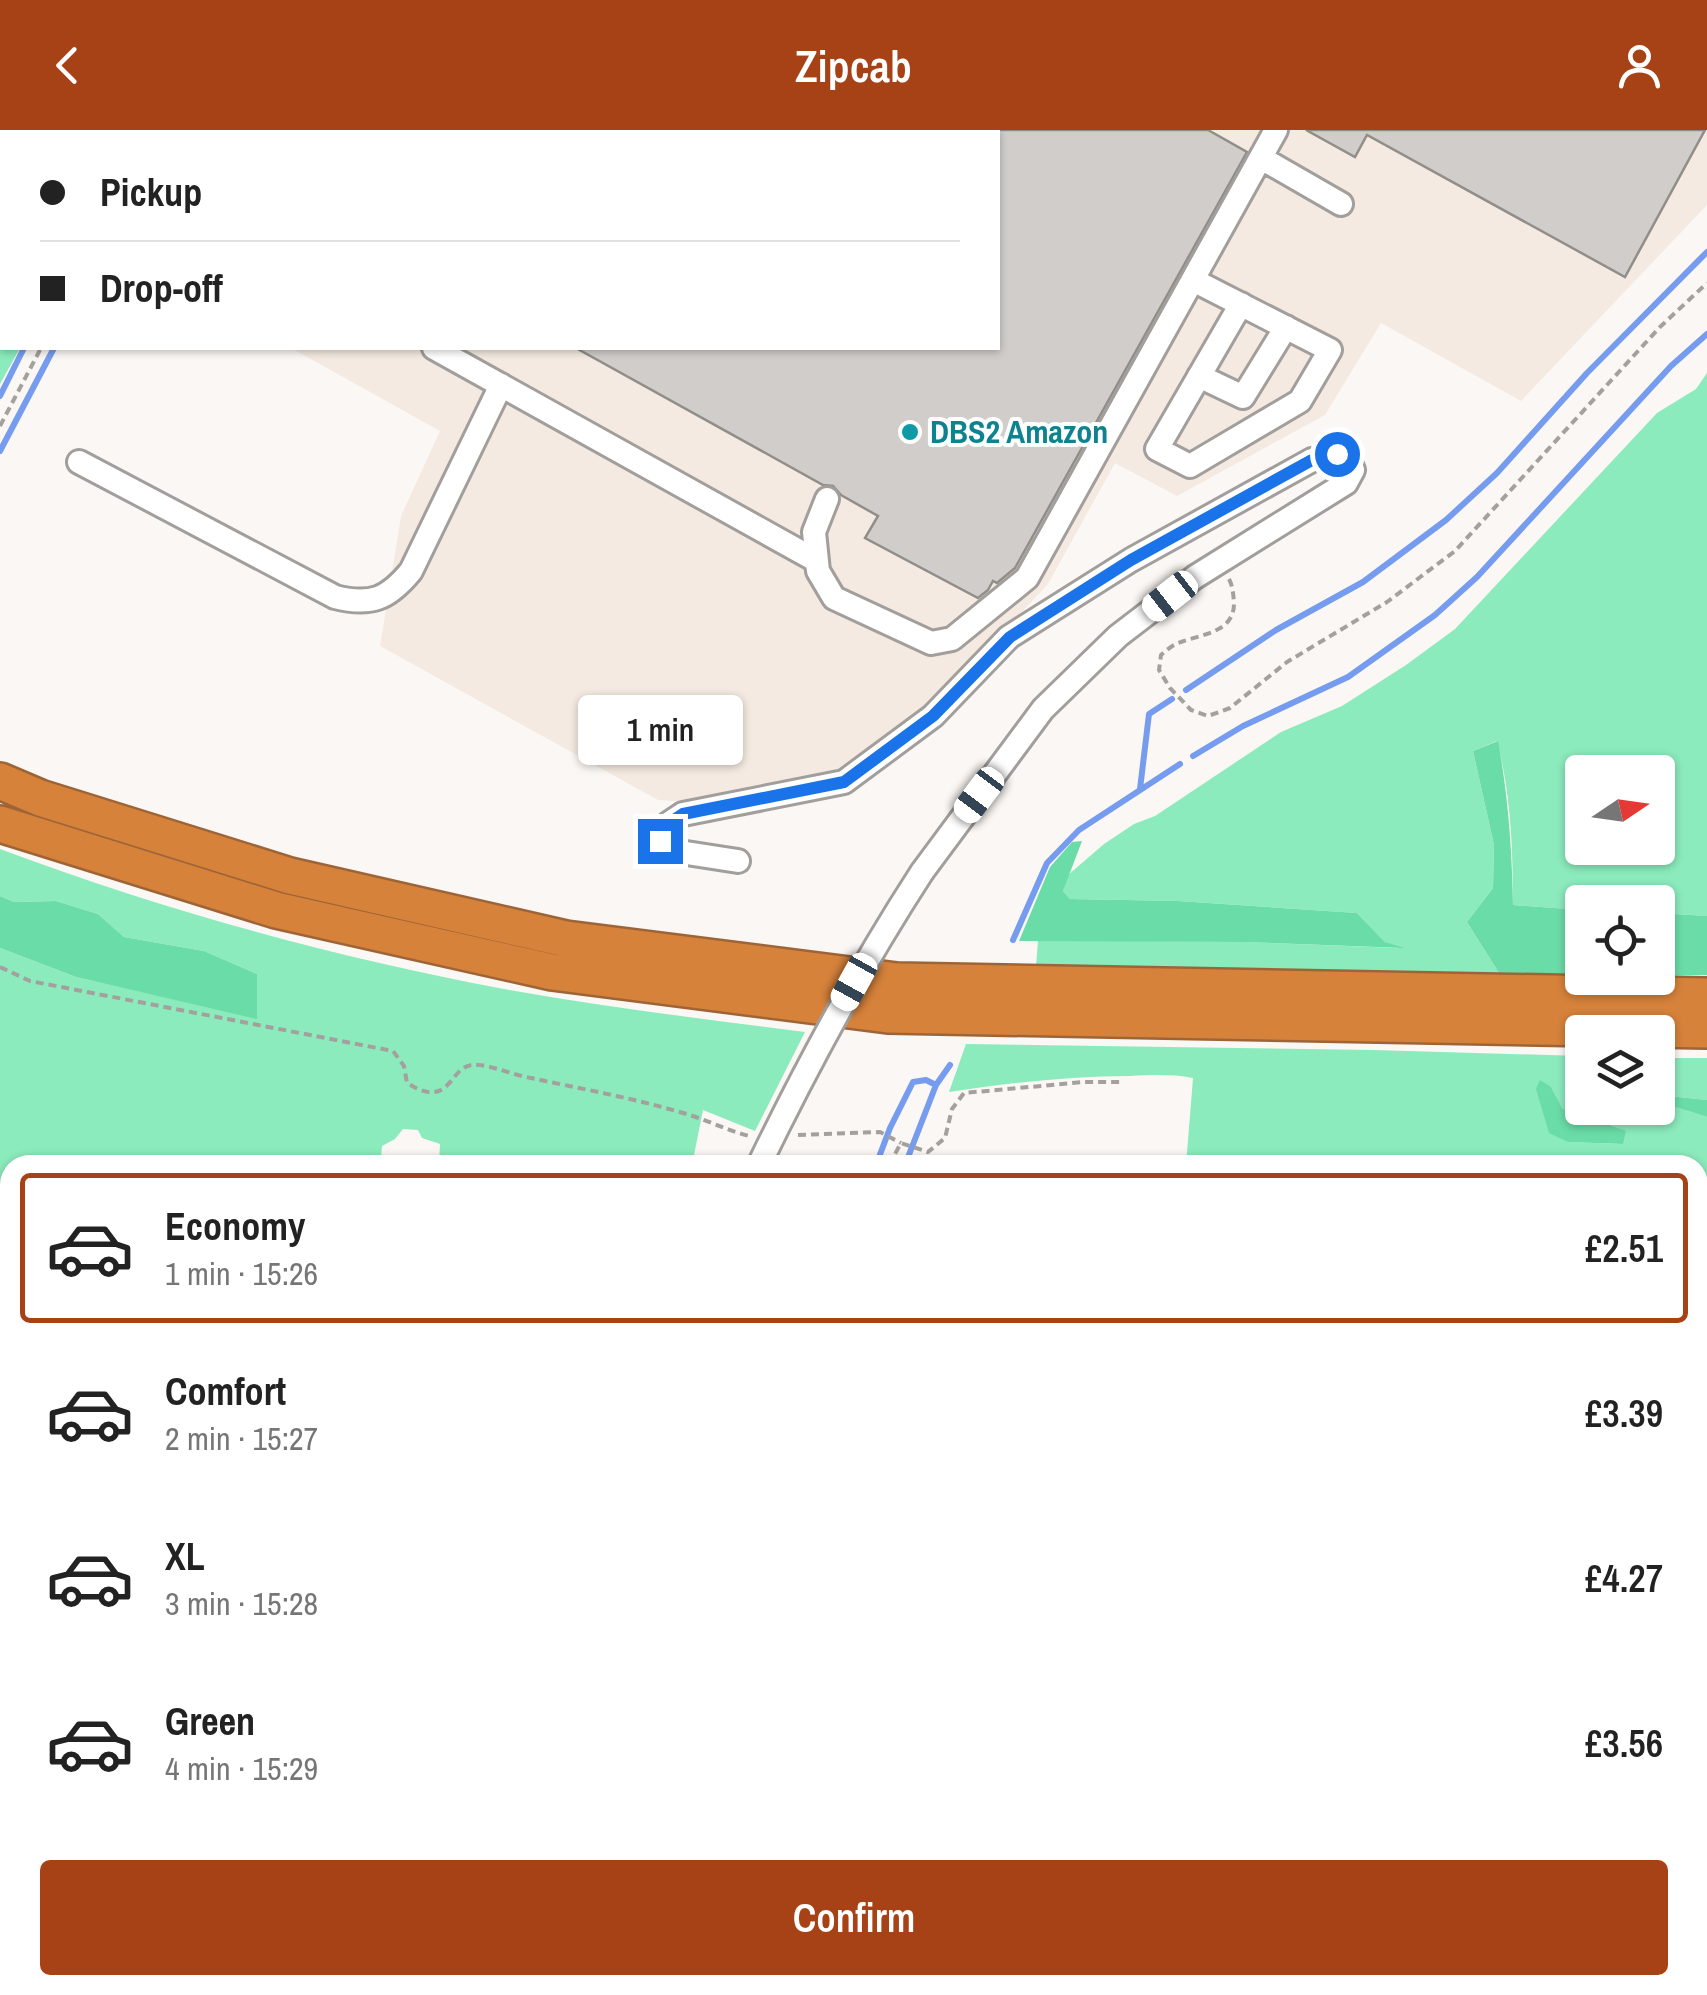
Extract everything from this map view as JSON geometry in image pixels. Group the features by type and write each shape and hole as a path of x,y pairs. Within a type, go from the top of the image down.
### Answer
{"highway":[{"path":"0,782 290,876 566,939 897,981 1707,996"},
{"path":"0,824 276,910 552,972 888,1015 1707,1030"}],"street":[{"path":"827,499 814,532 818,571 834,598 931,643 952,639 1027,578 1276,130"},
{"path":"1261,158 1341,204"},
{"path":"1193,280 1241,304 1330,350 1300,402 1190,466 1157,449 1241,304"},
{"path":"1199,376 1243,397 1286,328"},
{"path":"438,350 817,561"},
{"path":"79,462 335,597 356,602 376,599 395,590 410,571 501,384"},
{"path":"738,861 667,850 660,841 668,824 683,814 844,782 933,716 1010,637 1131,560 1312,460 1337,454 1348,458 1354,470 1346,483 1219,562 1118,636 1043,709 922,872 872,950 802,1076 764,1155"}],"path":[{"path":"1219,562 1233,586 1234,610 1227,624 1204,636 1176,642 1160,654 1158,670 1191,710 1208,716 1230,708 1287,662 1387,602 1454,551 1660,327 1707,282"},
{"path":"0,426 40,350"},
{"path":"0,967 30,982 394,1051 404,1066 408,1083 420,1091 435,1093 448,1086 461,1068 475,1064 671,1110 747,1136 764,1136"},
{"path":"798,1135 880,1132 928,1152 944,1138 952,1109 964,1093 1120,1082"},
{"path":"894,1155 901,1142"}],"shaded area":[{"path":"1000,130 1707,130 1707,205 1521,401 1381,323 1325,415 1177,496 1115,463 1048,584 940,700 833,776 689,802 658,800 380,646 401,516 440,431 295,350 1000,350"}],"green space":[{"path":"0,350 19,350 0,384"},
{"path":"1707,373 1707,916 1675,914 1675,885 1565,885 1565,909 1513,905 1510,822 1497,741 1473,751 1494,845 1493,888 1467,922 1499,973 1036,967 1038,940 1399,948 1385,942 1357,913 1178,901 1070,899 1063,891 1068,875 1104,844 1134,824 1155,816 1281,732 1342,706 1455,629 1657,413 1696,389"},
{"path":"1498,741 1509,822 1513,905 1565,909 1565,974 1499,973 1467,922 1493,888 1494,845 1473,751"},
{"path":"1082,841 1063,891 1070,899 1178,901 1357,913 1385,942 1404,948 1246,942 1019,941 1050,867 1072,842"},
{"path":"0,849 186,912 376,962 542,995 805,1032 755,1131 703,1110 694,1155 439,1155 440,1144 422,1138 418,1130 403,1129 382,1146 381,1155 0,1155 0,948 76,977 257,1018 257,974 204,951 124,937 98,914 56,901 14,902 0,896"},
{"path":"0,896 14,902 56,901 98,914 124,937 204,951 257,974 257,1019 76,977 0,948"},
{"path":"1675,914 1707,916 1707,975 1675,975"},
{"path":"966,1044 1565,1056 1565,1110 1551,1087 1568,1142 1623,1144 1590,1125 1675,1125 1675,1100 1707,1117 1707,1155 1187,1155 1193,1078 1154,1075 1062,1079 949,1092"},
{"path":"1675,1058 1707,1058 1707,1100 1675,1097"},
{"path":"1540,1080 1551,1087 1565,1110 1565,1125 1609,1125 1626,1131 1623,1144 1568,1142 1549,1133 1536,1089"},
{"path":"1675,1097 1707,1100 1707,1117 1675,1107"}],"building":[{"name":"DBS2 Amazon","path":"1000,130 1208,130 1247,152 1015,568 997,583 993,581 978,598 865,538 878,516 841,495 833,486 823,485 580,350 1000,350"},
{"path":"1306,130 1705,130 1625,277 1367,135 1355,157"}],"waterway":[{"path":"1186,690 1276,630 1363,582 1446,520 1497,473 1587,373 1707,252"},
{"path":"1193,756 1243,726 1348,677 1435,615 1477,577 1671,366 1707,334"},
{"path":"0,396 23,350"},
{"path":"0,451 53,350"},
{"path":"1140,789 1149,714 1172,699"},
{"path":"1013,940 1047,863 1079,830 1180,764"},
{"path":"909,1155 936,1085 950,1065"},
{"path":"880,1155 913,1082 926,1080 936,1085"}],"place":[{"name":"DBS2 Amazon","path":"910,432"}],"route":[{"path":"660,841 668,824 683,814 844,782 933,716 1010,637 1131,560 1312,460 1337,454"}]}
